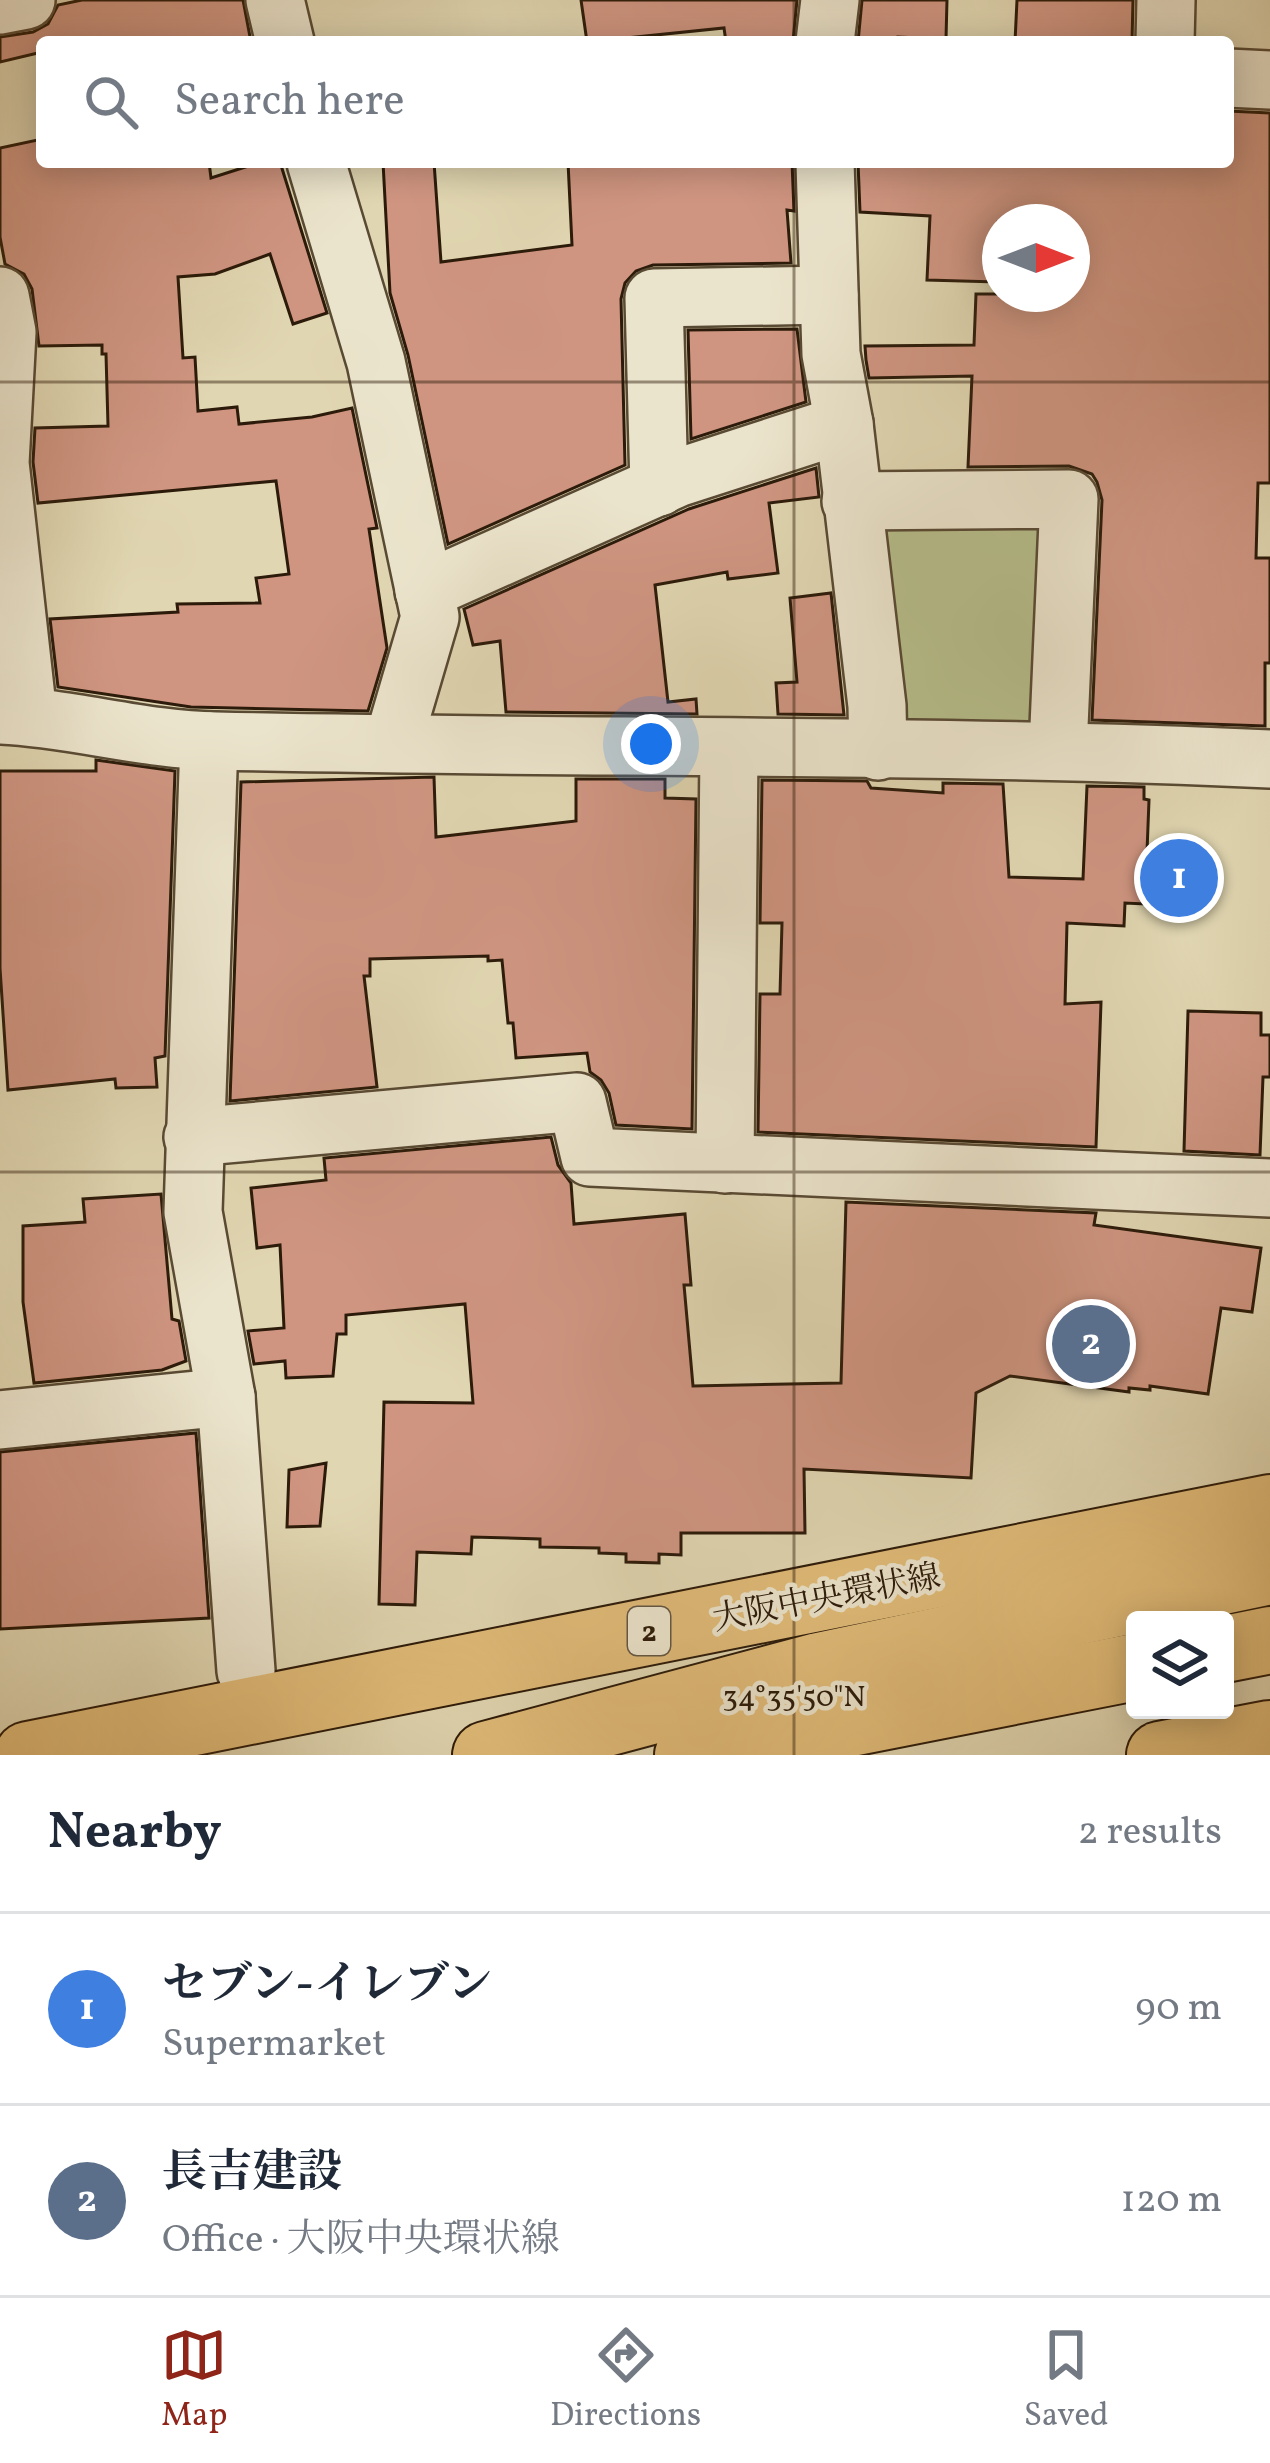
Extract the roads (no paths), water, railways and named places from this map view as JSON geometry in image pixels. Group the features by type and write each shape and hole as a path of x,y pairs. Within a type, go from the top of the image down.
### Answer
{"main road":[{"name":"大阪中央環状線","path":"28,1755 1270,1508"},
{"path":"486,1755 819,1666 1270,1571"},
{"path":"1234,1647 1270,1640"},
{"path":"0,1720 314,1658 548,1652"},
{"path":"688,1755 1126,1669"},
{"path":"1160,1755 1270,1734"}],"street":[{"path":"0,5 26,0"},
{"path":"274,0 283,36"},
{"path":"826,36 830,0"},
{"path":"1165,36 1166,0"},
{"path":"1234,78 1270,80"},
{"path":"318,168 376,362 430,617 392,743"},
{"path":"825,168 831,354 844,424 877,706 878,751"},
{"path":"659,487 654,298 829,295"},
{"path":"0,296 7,332 0,464 14,716 209,741 878,751 1058,749 1270,759"},
{"path":"424,591 659,487 844,424"},
{"path":"851,501 1069,499 1058,749"},
{"path":"209,741 193,1212 226,1397 246,1671"},
{"path":"724,1164 729,749"},
{"path":"193,1137 578,1102 590,1157 1270,1188"},
{"path":"0,1420 226,1397"}],"place":[{"name":"セブン-イレブン","path":"1179,878"},
{"name":"長吉建設","path":"1091,1344"}]}
